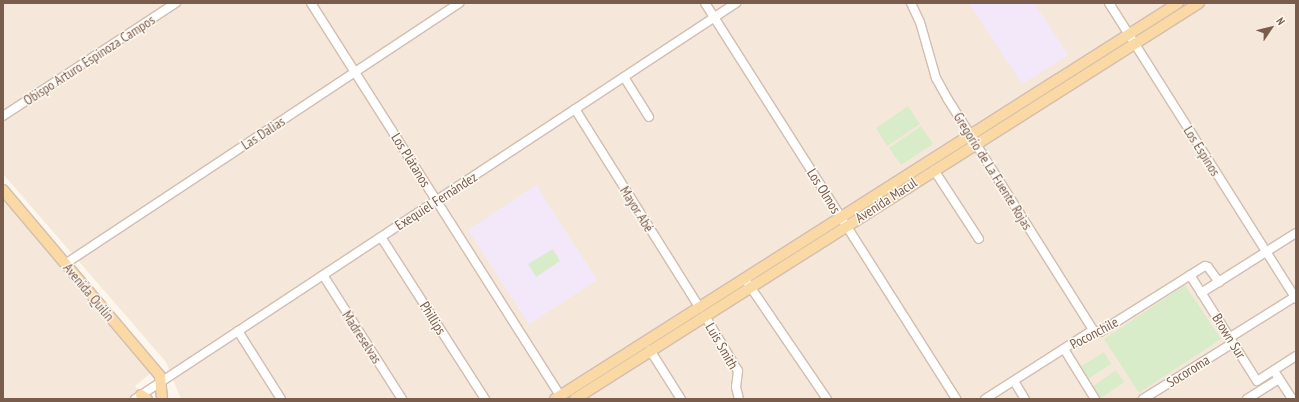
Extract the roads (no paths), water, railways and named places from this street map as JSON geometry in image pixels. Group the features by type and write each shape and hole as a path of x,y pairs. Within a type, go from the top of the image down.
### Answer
{"main road":[{"name":"Avenida Macul","path":"844,221 934,170 973,139 1128,34 1178,3"},
{"name":"Avenida Macul","path":"559,398 702,312 973,139 1199,3"},
{"name":"Avenida Quilín","path":"3,190 162,381"},
{"name":"Avenida Macul","path":"575,399 650,350 702,312"},
{"path":"162,381 162,399"}],"street":[{"name":"Obispo Arturo Espinoza Campos","path":"3,116 176,3"},
{"name":"Los Plátanos","path":"311,3 437,200 559,398"},
{"name":"Las Dalias","path":"65,264 460,3"},
{"name":"Los Olmos","path":"705,3 956,399"},
{"name":"Exequiel Fernández","path":"141,398 162,381 736,3"},
{"name":"Gregorio de La Fuente Rojas","path":"911,3 920,22 941,88 1093,330"},
{"name":"Los Espinos","path":"1109,3 1296,297"},
{"path":"624,77 648,117"},
{"name":"Mayor Abé","path":"575,110 702,312"},
{"path":"934,170 979,239"},
{"path":"1201,294 1296,233"},
{"name":"Phillips","path":"381,237 485,399"},
{"name":"Poconchile","path":"985,399 1093,330 1100,332 1206,266 1219,282"},
{"name":"Madreselvas","path":"323,275 402,399"},
{"name":"Brown Sur","path":"1190,275 1257,381 1296,356"},
{"path":"749,282 827,399"},
{"name":"Socoroma","path":"1143,399 1296,297"},
{"name":"Luis Smith","path":"702,312 738,370 736,387 739,399"},
{"path":"238,331 281,399"},
{"path":"1064,349 1094,399"},
{"path":"650,350 681,399"},
{"path":"1274,370 1292,399"},
{"path":"1247,399 1279,379"},
{"path":"1014,381 1026,399"}]}
